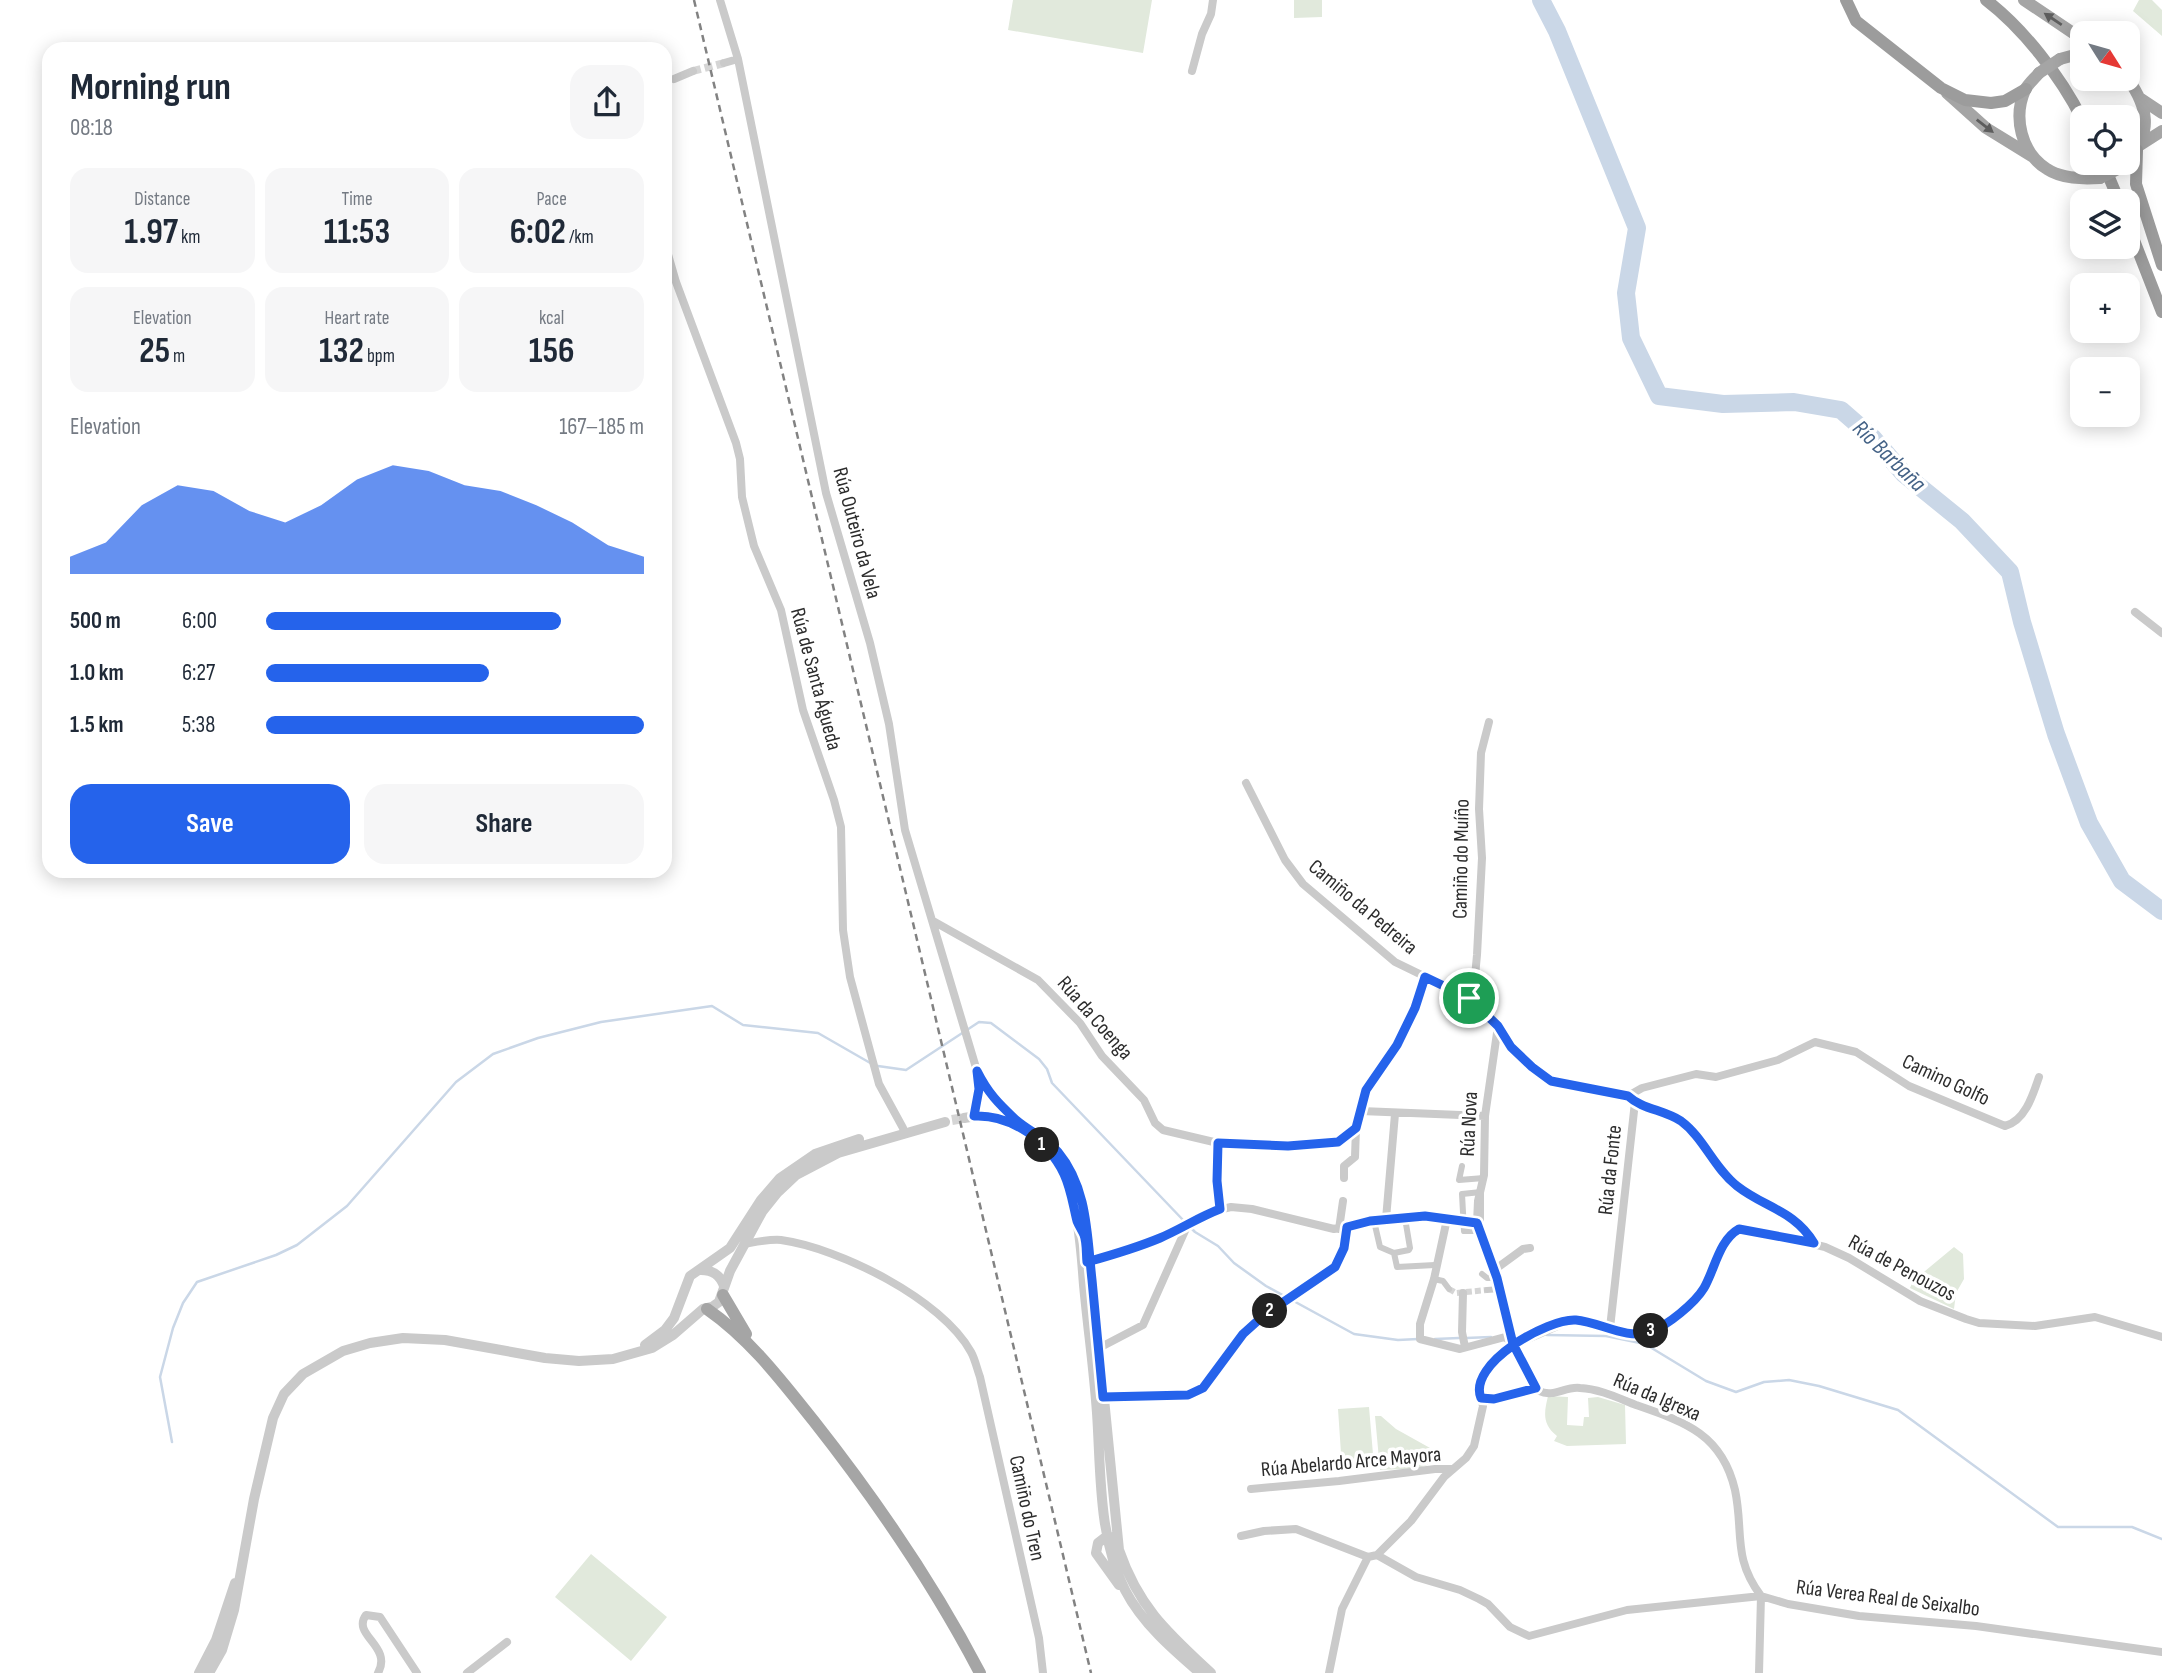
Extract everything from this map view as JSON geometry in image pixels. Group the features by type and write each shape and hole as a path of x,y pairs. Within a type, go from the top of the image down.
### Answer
{"highway":[{"path":"1846,0 1856,21 1941,88 1965,100 1992,103 2006,101 2026,89"},
{"path":"1988,0 2004,14 2059,81 2074,105"},
{"path":"2137,175 2136,184 2162,265"},
{"path":"2140,256 2162,312"}],"main road":[{"path":"1840,0 1849,16 1856,21"},
{"path":"2024,0 2070,31"},
{"path":"2034,158 2024,140 2019,121 2026,89 2039,73 2070,56"},
{"path":"1941,88 1986,128 2047,169 2081,179 2105,175"},
{"path":"2136,91 2141,99 2146,120 2140,144"},
{"path":"2141,99 2162,113"},
{"path":"2140,147 2162,131"},
{"path":"724,1290 751,1344 839,1453 899,1538 980,1673"},
{"path":"706,1309 751,1344"}],"street":[{"name":"Rúa Outeiro da Vela","path":"720,0 738,59 826,493 870,643 889,724 905,830 977,1071"},
{"path":"1192,71 1213,0"},
{"path":"724,63 738,59"},
{"path":"674,79 693,71"},
{"name":"Rúa de Santa Águeda","path":"672,268 736,443 740,459 741,497 754,546 781,610 803,710 834,800 841,827 844,930 850,977 879,1084 903,1128"},
{"path":"2135,612 2162,633"},
{"name":"Camiño do Muíño","path":"1469,998 1474,987 1477,955 1482,858 1479,809 1481,752 1489,722"},
{"name":"Camiño da Pedreira","path":"1246,783 1285,860 1303,884 1395,962 1425,977"},
{"name":"Rúa da Coenga","path":"933,921 1038,980 1080,1023 1102,1056 1144,1100 1163,1130 1218,1143 1288,1146 1338,1142 1356,1128"},
{"path":"1344,1178 1344,1166 1355,1157 1356,1128 1366,1090 1397,1045 1415,1008 1425,977"},
{"name":"Rúa da Fonte","path":"1425,977 1469,998 1498,1026 1511,1047 1551,1081 1628,1096 1635,1102 1610,1328"},
{"name":"Rúa Nova","path":"1479,1227 1478,1201 1484,1178 1485,1116 1498,1026"},
{"name":"Camino Golfo","path":"1628,1096 1642,1088 1696,1074 1716,1077 1778,1060 1815,1042 1856,1052 1909,1086 2005,1126 2013,1124 2021,1115 2031,1100 2039,1077"},
{"path":"977,1071 979,1089 969,1117 1017,1121"},
{"path":"977,1071 996,1102 1017,1121 1044,1138 1068,1166 1082,1200 1119,1550 1132,1583 1154,1618"},
{"path":"1635,1102 1661,1110 1682,1122 1738,1187 1784,1212 1807,1232 1814,1243"},
{"path":"1361,1111 1485,1116"},
{"path":"1386,1219 1395,1114"},
{"path":"1002,1118 1029,1134 1059,1165 1069,1186 1077,1220 1109,1537 1126,1591"},
{"path":"209,1673 227,1636 261,1466 276,1408 293,1383 328,1358 370,1343 412,1338 445,1340 568,1361 605,1360 660,1344 719,1302 744,1244 767,1206 783,1186 803,1170 838,1153 948,1121 903,1128 828,1149 792,1168 766,1194 730,1248 706,1270"},
{"path":"1218,1143 1217,1181 1220,1209"},
{"path":"1462,1166 1459,1180 1484,1178"},
{"path":"1464,1222 1462,1194 1481,1192"},
{"path":"1103,1397 1188,1395 1203,1388 1243,1334 1263,1316 1335,1267 1344,1248 1343,1201"},
{"path":"1089,1262 1129,1250 1220,1209 1252,1209 1300,1222 1343,1228 1386,1219 1430,1216 1479,1227 1497,1278 1513,1344 1536,1388 1494,1399 1481,1398"},
{"path":"1374,1221 1380,1248 1394,1253 1410,1248 1405,1218"},
{"path":"1447,1219 1434,1279 1420,1324 1420,1339 1460,1349 1505,1337 1513,1344"},
{"path":"1077,1220 1084,1236 1089,1262 1092,1319 1089,1337"},
{"path":"1099,1348 1143,1325 1188,1224"},
{"name":"Rúa de Penouzos","path":"1513,1344 1564,1321 1576,1320 1637,1334 1654,1331 1698,1296 1725,1241 1739,1229 1814,1243 1849,1258 1920,1301 1966,1320 2035,1326 2095,1317 2162,1338"},
{"name":"Camiño do Tren","path":"744,1244 769,1240 786,1241 825,1252 877,1274 904,1289 936,1314 971,1352 981,1377 1038,1638 1042,1673"},
{"path":"633,1353 665,1330 674,1318 690,1276 727,1259 744,1244"},
{"path":"1497,1278 1497,1268 1523,1248 1530,1248"},
{"path":"1394,1253 1397,1266 1435,1265"},
{"path":"706,1270 720,1278 724,1290"},
{"path":"1482,1274 1487,1278 1497,1278"},
{"path":"1434,1279 1443,1281 1449,1289"},
{"path":"1487,1290 1500,1289"},
{"path":"685,1291 692,1305 706,1309"},
{"path":"1464,1293 1462,1332 1465,1347"},
{"name":"Rúa Abelardo Arce Mayora","path":"1329,1673 1342,1609 1372,1556 1411,1521 1474,1446 1483,1406 1479,1392 1483,1377 1513,1344"},
{"name":"Rúa da Igrexa","path":"1536,1388 1549,1395 1573,1387 1593,1390 1681,1421 1713,1444 1725,1461 1734,1486 1740,1555 1761,1596"},
{"name":"Rúa Abelardo Arce Mayora","path":"1251,1489 1453,1469"},
{"path":"1109,1537 1108,1511 1112,1495"},
{"path":"1241,1536 1296,1529 1372,1556"},
{"path":"1109,1537 1102,1538 1096,1548 1114,1580 1126,1591 1152,1627 1200,1673"},
{"name":"Rúa Verea Real de Seixalbo","path":"1372,1556 1416,1577 1460,1590 1479,1599 1488,1604 1510,1627 1529,1636 1627,1610 1761,1596 1859,1616 1976,1626 2162,1652"},
{"path":"1114,1557 1137,1601 1211,1673"},
{"path":"1100,1558 1109,1560 1114,1557"},
{"path":"199,1673 216,1640 241,1570"},
{"path":"1759,1673 1761,1596"},
{"path":"378,1673 383,1662 382,1656 362,1627 362,1620 366,1615 380,1617 416,1673"},
{"path":"467,1673 507,1642"}],"shaded area":[{"path":"1013,0 1152,0 1143,53 1008,30"},
{"path":"1294,0 1322,0 1322,17 1294,18"},
{"path":"2139,0 2152,0 2162,10 2162,36 2133,11"},
{"path":"1954,1247 1963,1254 1964,1279 1956,1293 1954,1309 1910,1288 1913,1281"},
{"path":"1548,1396 1568,1397 1567,1425 1583,1426 1584,1417 1589,1417 1588,1398 1598,1397 1625,1405 1626,1444 1567,1446 1554,1441 1557,1436 1545,1418"},
{"path":"1369,1407 1374,1466 1342,1468 1338,1409"},
{"path":"1375,1416 1381,1416 1396,1429 1439,1453 1430,1464 1422,1467 1380,1470"},
{"path":"591,1554 667,1617 631,1661 555,1597"}],"waterway":[{"name":"Río Barbaña","path":"1541,0 1557,31 1637,228 1626,293 1631,338 1659,396 1723,404 1794,402 1841,410 1872,437 1904,474 1962,521 2010,572 2022,622 2056,734 2089,823 2122,881 2162,911"},
{"path":"172,1442 160,1377 173,1328 183,1303 197,1282 297,1245 347,1206 456,1082 493,1054 538,1038 601,1022 712,1006 743,1025 818,1033 872,1064"},
{"path":"878,1066 906,1070 979,1022 991,1023 1039,1059 1047,1069 1052,1083 1184,1221"},
{"path":"1189,1226 1266,1286 1354,1334 1398,1340 1418,1339"},
{"path":"1547,1335 1606,1336 1645,1344 1706,1381 1736,1392 1764,1382 1789,1380 1819,1386 1898,1410 2058,1527 2132,1527 2162,1539"},
{"path":"1512,1336 1526,1336"},
{"path":"1466,1338 1491,1337"},
{"path":"1435,1339 1459,1338"}],"tunnel":[{"path":"693,71 724,63"},
{"path":"952,1120 964,1118"},
{"path":"1449,1289 1456,1293 1487,1290"}],"railway":[{"path":"694,0 1091,1673"}],"route":[{"path":"1469,998 1425,977 1415,1008 1397,1045 1366,1090 1356,1128 1338,1142 1288,1146 1218,1143 1217,1181 1220,1209 1140,1246 1119,1254 1103,1257 1095,1259 1091,1261 1090,1261 1087,1262 1084,1236 1077,1220 1069,1186 1050,1153 1029,1134 1002,1118 974,1116 979,1089 977,1071 996,1102 1017,1121 1044,1138 1058,1152 1077,1184 1086,1217 1090,1261 1099,1348 1103,1397 1188,1395 1203,1388 1243,1334 1263,1316 1335,1267 1344,1248 1347,1227 1370,1221 1436,1216 1477,1223 1497,1278 1513,1344 1536,1388 1494,1399 1481,1398 1479,1392 1483,1377 1507,1348 1513,1344 1552,1326 1576,1320 1637,1334 1654,1331 1664,1325 1698,1296 1725,1241 1739,1229 1814,1243 1807,1232 1784,1212 1738,1187 1682,1122 1661,1110 1635,1102 1628,1096 1551,1081 1511,1047 1498,1026 1469,998"}]}
